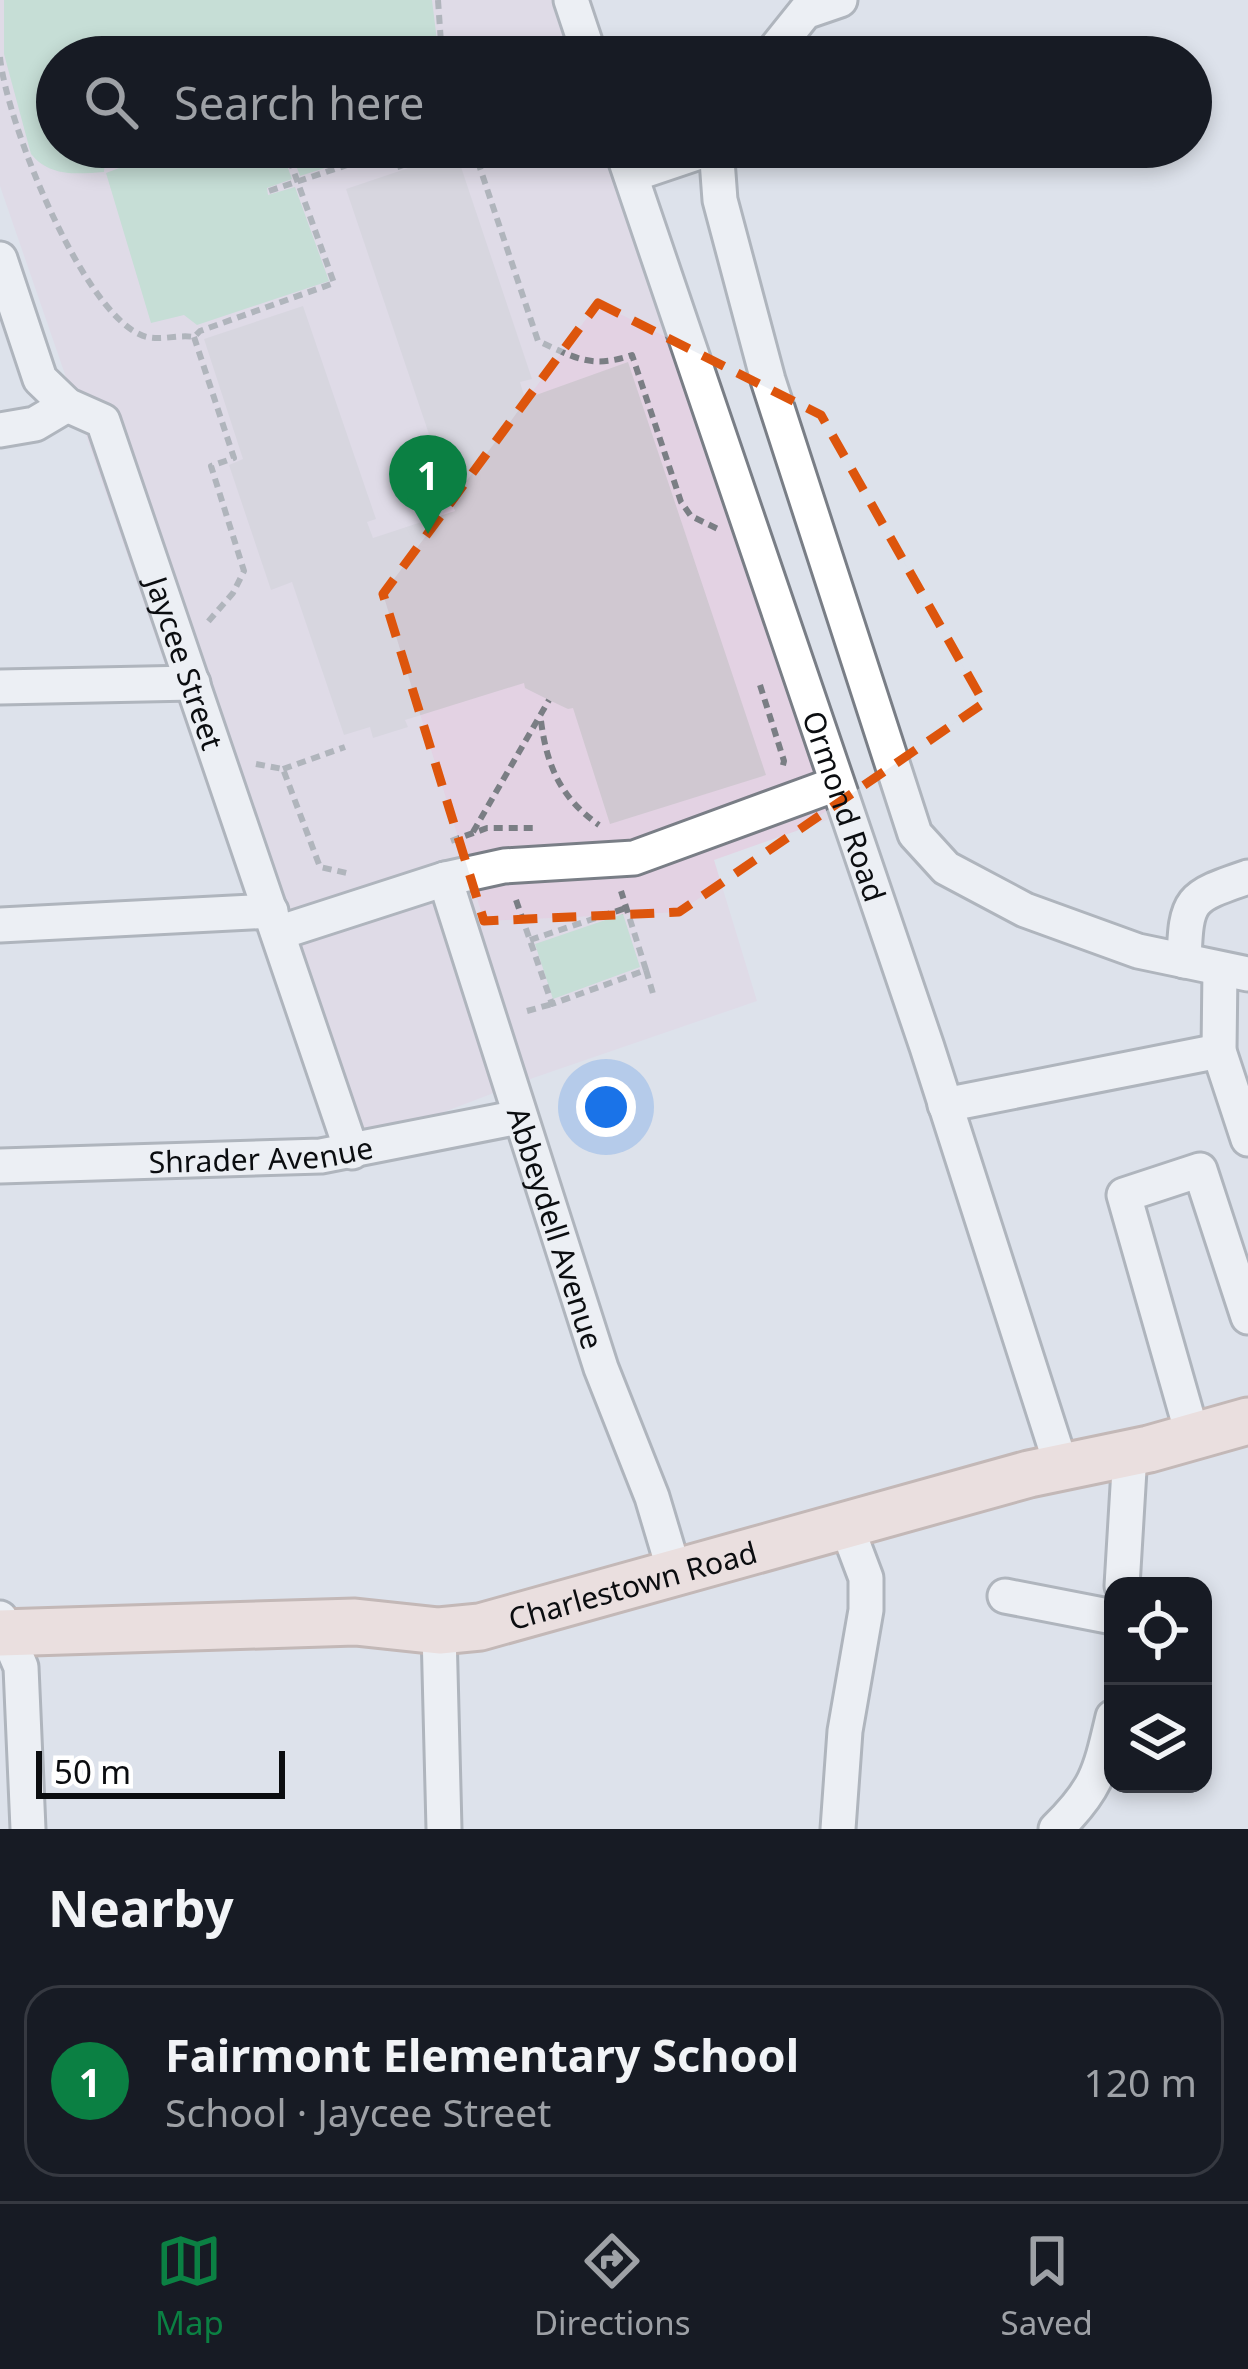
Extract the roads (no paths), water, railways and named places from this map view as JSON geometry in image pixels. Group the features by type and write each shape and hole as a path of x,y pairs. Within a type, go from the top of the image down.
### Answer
{"main road":[{"name":"Charlestown Road","path":"3,1628 356,1622 439,1631 480,1627 1061,1465 1130,1453 1248,1420"}],"street":[{"path":"571,0 583,36"},
{"path":"786,36 806,12 840,0"},
{"name":"Ormond Road","path":"628,168 945,1105 1061,1465"},
{"path":"717,168 719,200 768,380 915,834 946,868 1025,910 1138,951 1234,972 1219,1051 1248,1138"},
{"name":"Jaycee Street","path":"0,259 40,379 67,405 103,421 352,1151"},
{"path":"0,430 35,424 67,405"},
{"path":"0,687 194,683"},
{"path":"0,925 274,922 439,863 504,866 634,858 836,784"},
{"name":"Abbeydell Avenue","path":"439,863 601,1368 652,1497 675,1574"},
{"path":"1184,961 1192,902 1248,877"},
{"path":"945,1105 1219,1051"},
{"name":"Shrader Avenue","path":"0,1166 261,1159 352,1151 519,1117"},
{"path":"1193,1437 1124,1195 1200,1170 1248,1317"},
{"path":"1123,1577 1130,1453"},
{"path":"838,1829 845,1731 866,1610 866,1578 846,1525"},
{"path":"1005,1595 1104,1615"},
{"path":"3,1628 21,1667 28,1829"},
{"path":"439,1631 444,1829"},
{"path":"1056,1829 1099,1777 1104,1756"}],"place":[{"name":"Fairmont Elementary School","path":"428,534"}]}
